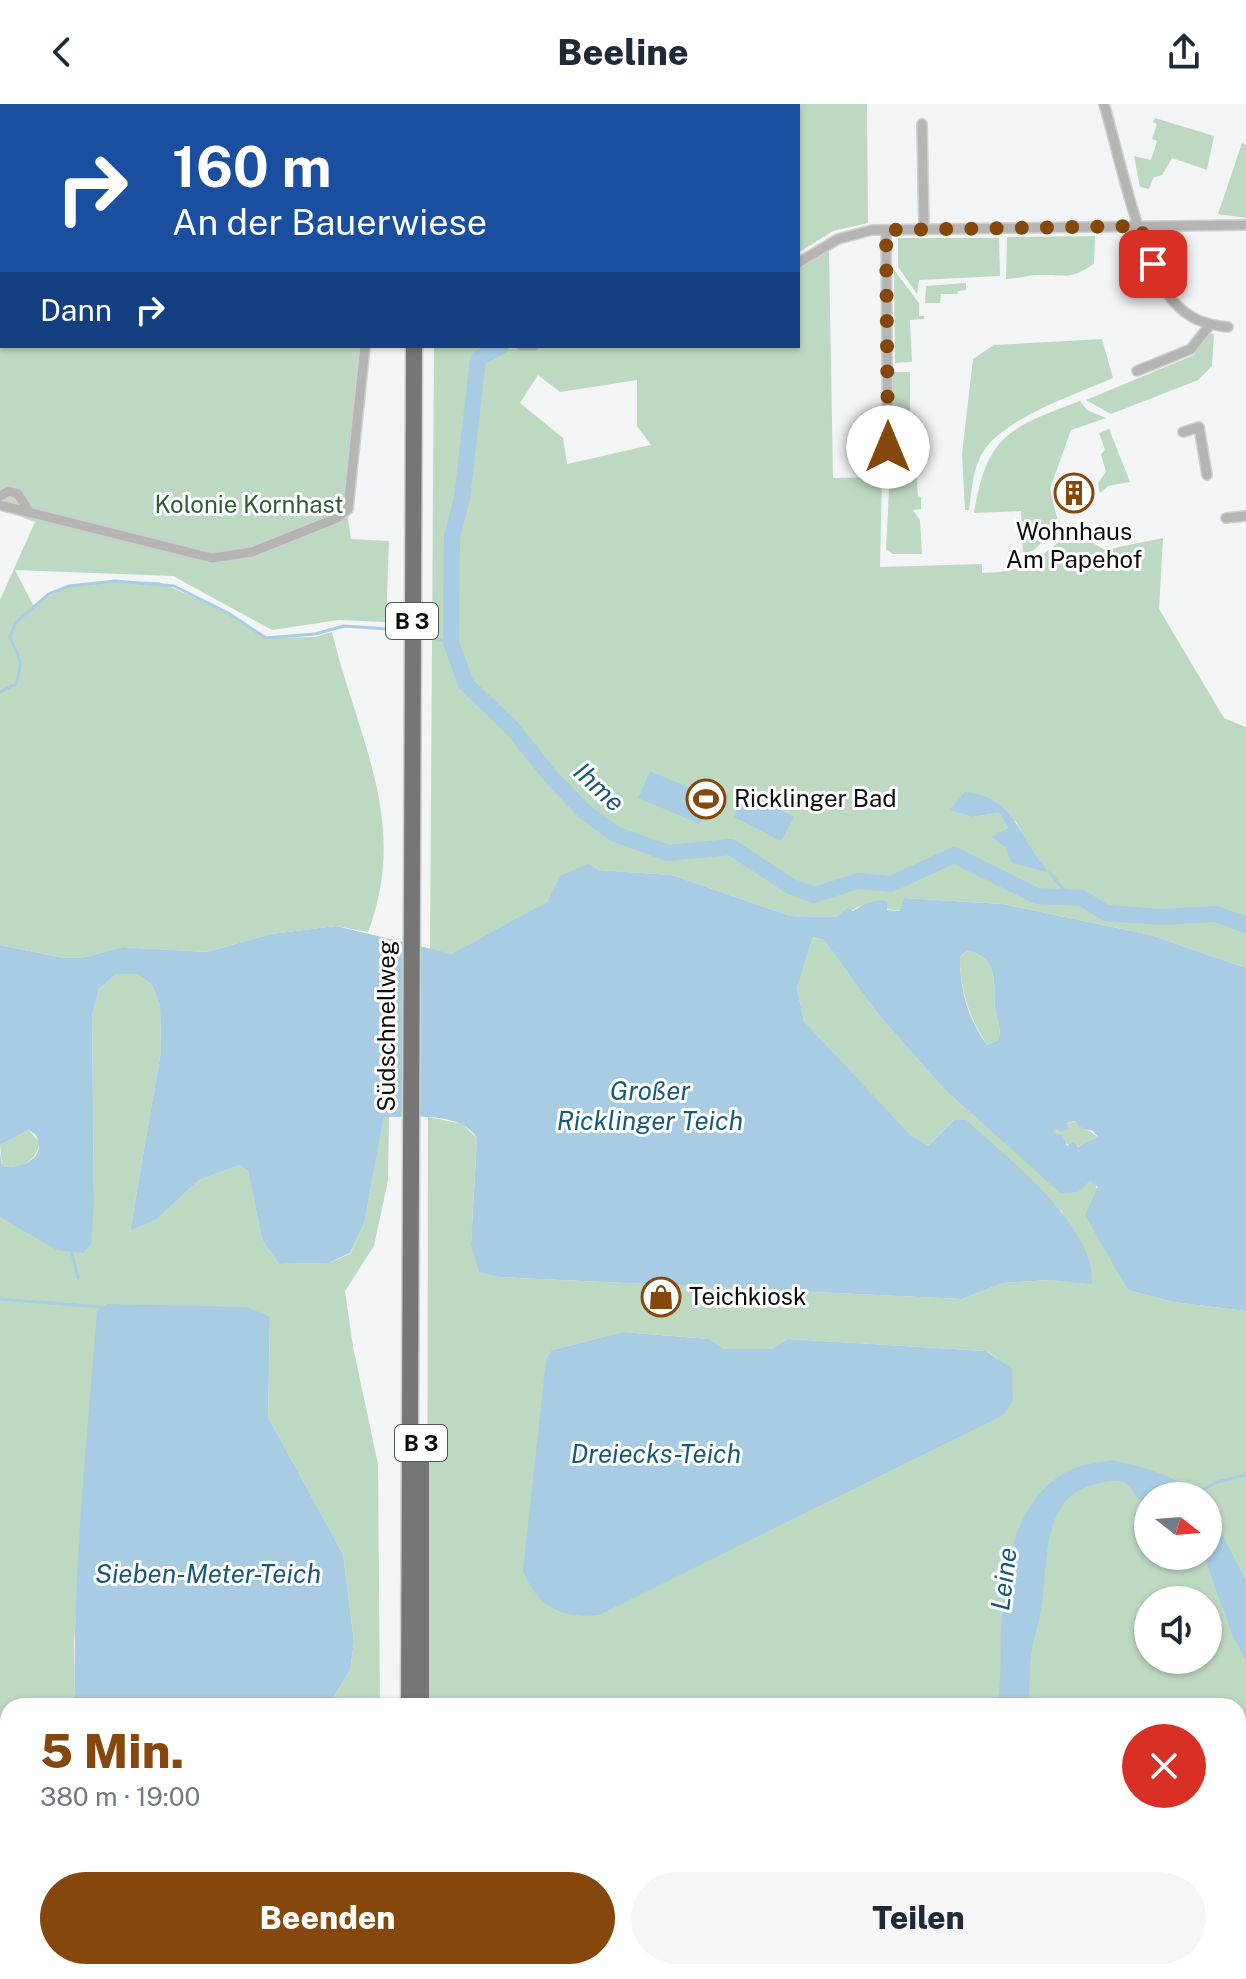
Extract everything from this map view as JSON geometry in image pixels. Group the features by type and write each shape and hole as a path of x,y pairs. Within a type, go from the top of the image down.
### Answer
{"highway":[{"name":"Südschnellweg","path":"414,348 417,896"},
{"name":"Südschnellweg","path":"409,1698 423,348"},
{"name":"Südschnellweg","path":"416,1180 421,1698"}],"street":[{"path":"1104,104 1153,264 1172,300 1189,315 1209,326 1228,327"},
{"path":"922,124 924,229"},
{"path":"800,262 854,233 886,230 1246,225"},
{"path":"886,230 888,470"},
{"path":"1137,371 1191,349 1209,326"},
{"path":"0,505 212,558 252,552 337,518 348,509 350,503 365,348"},
{"path":"1183,432 1199,427 1207,475"},
{"path":"0,496 9,491 18,494 30,513"},
{"path":"1226,518 1246,516"}],"green space":[{"path":"800,104 867,104 868,223 833,231 800,252"},
{"path":"1155,118 1214,136 1207,170 1172,158 1162,175 1153,178 1149,189 1140,187 1134,156 1151,160 1157,141 1152,139 1157,124 1153,122"},
{"path":"1242,143 1246,145 1246,218 1218,214"},
{"path":"1095,236 1094,264 1078,273 1006,279 1007,237"},
{"path":"898,238 999,238 1000,276 919,280 917,294 898,267"},
{"path":"829,251 833,478 882,477 880,567 982,564 982,573 1000,572 1033,562 1074,532 1105,550 1163,538 1159,609 1224,718 1246,727 1246,968 1151,935 1003,904 904,898 901,911 887,909 888,902 872,901 837,917 790,916 672,875 597,870 562,875 547,902 452,954 430,950 434,348 800,348 800,268","holes":["538,375 560,392 637,380 637,426 651,445 567,464 563,438 520,403","965,793 1016,822 1037,860 1048,871 992,838 1008,828 999,813 971,817 951,810"]},
{"path":"894,270 919,303 919,316 924,316 924,319 910,320 912,362 895,363"},
{"path":"966,283 966,290 957,294 941,294 940,303 925,303 926,286"},
{"path":"1209,333 1214,334 1212,366 1198,380 1111,414 1086,400 1194,355"},
{"path":"1102,339 1113,378 1046,406 999,434 979,459 969,510 965,510 962,454 973,359 994,345"},
{"name":"Kolonie Kornhast","path":"0,348 361,348 346,505 351,539 389,541 386,622 338,620 272,630 173,576 15,570 33,605 69,586 115,581 159,582 228,613 266,638 315,637 332,632 375,780 382,816 384,853 380,892 368,932 336,926 271,934 206,952 122,947 86,957 64,958 0,945 0,600 35,522 0,509"},
{"path":"892,372 910,372 910,413 899,436 892,437"},
{"path":"1080,401 1087,410 1106,418 1071,430 1050,489 1059,526 1034,550 1023,554 1021,511 974,513 986,466 994,450 1018,428"},
{"path":"1109,429 1130,482 1108,486 1100,493 1098,483 1106,472 1101,454 1105,450 1099,433"},
{"path":"910,432 915,449 918,496 921,497 921,509 913,510 920,520 922,554 893,554 886,549 891,450"},
{"path":"813,937 824,940 877,1013 944,1089 1060,1192 1077,1192 1090,1181 1095,1183 1128,1290 1173,1302 1246,1311 1246,1698 427,1698 428,1117 462,1124 477,1138 471,1244 498,1277 962,1299 1003,1283 1048,1280 1092,1283 1062,1212 967,1120 954,1120 928,1146 910,1136 804,1021 797,988","holes":["623,1332 709,1339 723,1349 772,1349 788,1339 986,1351 1007,1370 1012,1395 1005,1414 552,1350"]},
{"path":"967,950 985,959 993,973 1000,1032 998,1040 987,1045 975,1024 964,992 960,957"},
{"path":"116,974 137,974 152,985 160,1006 161,1051 130,1231 156,1220 199,1180 240,1165 248,1169 262,1240 279,1264 328,1263 350,1254 364,1224 384,1116 389,1117 388,1180 374,1246 345,1291 353,1347 378,1464 380,1698 333,1698 350,1670 354,1642 343,1554 268,1417 270,1317 79,1566 74,1643 75,1698 0,1698 0,1217 7,1220 94,1203 92,1016 99,989"},
{"path":"1075,1121 1098,1137 1074,1146 1052,1134 1052,1129"},
{"path":"29,1130 39,1142 32,1159 21,1165 2,1166 0,1145"}],"water":[{"path":"650,771 711,797 700,824 638,798"},
{"path":"747,792 794,817 781,841 734,817"},
{"path":"965,792 983,796 1007,811 1050,873 1012,863 1005,847 991,837 1008,828 999,813 971,817 950,810"},
{"name":"Großer Ricklinger Teich","path":"589,864 598,870 672,875 790,916 837,917 847,908 853,911 878,900 888,902 887,910 900,911 904,898 1003,904 1151,935 1246,968 1246,1311 1173,1302 1128,1290 1085,1215 1098,1187 1090,1181 1078,1192 1060,1193 944,1089 877,1013 824,940 813,937 797,988 804,1021 910,1135 928,1146 954,1120 967,1120 1025,1173 1064,1216 1089,1261 1092,1284 1048,1280 1003,1283 962,1299 499,1277 479,1272 471,1244 477,1138 460,1123 435,1117 384,1117 364,1224 350,1253 328,1263 279,1264 262,1240 248,1170 240,1165 199,1180 156,1220 130,1231 161,1051 160,1006 152,985 137,974 116,974 99,989 92,1016 94,1203 91,1244 83,1253 57,1250 0,1217 0,1153 2,1166 17,1166 31,1161 39,1143 36,1135 29,1130 0,1145 0,945 64,958 86,957 122,947 206,952 271,934 336,926 452,954 547,902 561,875","holes":["967,950 985,959 993,973 1000,1032 998,1040 987,1045 970,1014 964,992 960,957","1075,1121 1080,1127 1093,1131 1098,1137 1078,1147 1073,1142 1067,1146 1062,1135 1052,1133 1056,1128 1061,1132 1069,1129 1067,1123"]},
{"name":"Sieben-Meter-Teich","path":"107,1304 247,1307 270,1317 268,1417 343,1554 354,1642 350,1670 333,1698 75,1698 78,1558 97,1311"},
{"name":"Dreiecks-Teich","path":"623,1332 709,1339 724,1349 772,1349 788,1339 986,1351 1012,1369 1013,1400 1005,1414 599,1615 573,1615 552,1608 543,1601 523,1571 546,1360 552,1350"},
{"path":"1112,1460 1179,1482 1134,1482 1134,1492 1121,1481 1096,1484 1078,1491 1066,1502 1057,1516 1047,1550 1042,1603 1030,1661 1028,1698 998,1698 1004,1591 1013,1544 1034,1501 1050,1484 1075,1468"},
{"path":"1222,1535 1246,1580 1246,1660 1233,1637 1222,1606 1222,1586 1215,1586 1209,1570 1222,1570"}],"waterway":[{"name":"Ihme","path":"497,348 478,359 462,498 452,537 451,643 466,684 512,728 552,778 585,812 615,834 668,853 731,847 790,886 814,895 858,881 891,884 954,855 1037,896 1082,898 1106,913 1161,917 1216,914 1246,925"},
{"path":"0,692 16,684 20,670 10,637 16,622 49,594 69,586 115,581 174,586 228,613 266,638 315,634 344,626 402,630"},
{"path":"429,636 451,643"},
{"path":"1050,873 1068,895"},
{"path":"72,1253 78,1278"},
{"path":"0,1299 101,1307"},
{"path":"1217,1482 1246,1475"}],"place":[{"name":"Wohnhaus Am Papehof","path":"1074,493"},
{"name":"Ricklinger Bad","path":"706,799"},
{"name":"Teichkiosk","path":"661,1297"}],"route":[{"path":"888,447 886,230 1140,226 1153,264"}],"water label":[{"name":"Leine","path":"1004,1579"}]}
